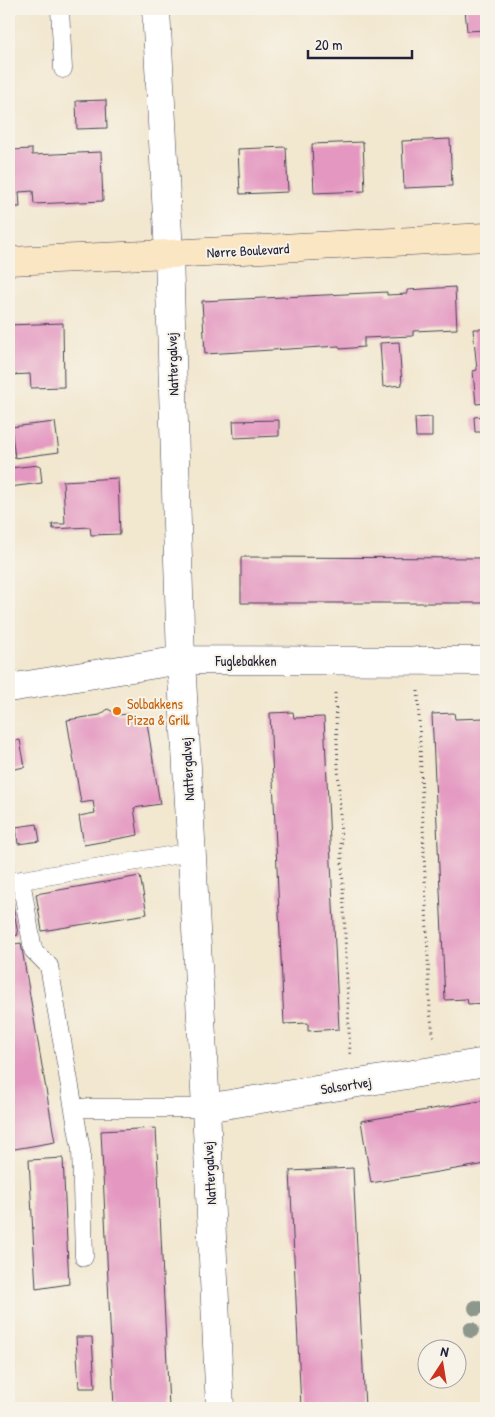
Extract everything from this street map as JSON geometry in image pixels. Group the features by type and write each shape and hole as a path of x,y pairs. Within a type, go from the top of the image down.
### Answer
{"street":[{"name":"Nattergalvej","path":"156,9 169,254 181,660 206,1108 220,1408"},
{"name":"Nørre Boulevard","path":"9,261 486,237"},
{"name":"Fuglebakken","path":"9,688 181,660 486,661"},
{"name":"Solsortvej","path":"206,1108 486,1062"}],"lane":[{"path":"60,9 63,70"},
{"path":"84,1257 81,1150 49,966 33,950 15,881 192,852"},
{"path":"74,1108 206,1108"}],"path":[{"path":"333,660 351,1084"},
{"path":"417,661 430,1012 439,1070"}],"building":[{"path":"465,9 486,9 486,30 467,31"},
{"path":"106,100 107,128 77,129 76,101"},
{"path":"450,139 452,186 404,188 402,141"},
{"path":"363,142 365,191 314,193 312,144"},
{"path":"286,147 288,192 240,194 238,149"},
{"path":"32,149 32,155 101,152 103,201 34,204 33,191 19,192 20,207 9,207 9,152 13,152 12,150"},
{"path":"455,287 457,329 413,331 413,336 364,338 364,347 340,349 339,346 205,354 202,301 387,292 387,295 407,294 407,290"},
{"path":"63,323 64,387 31,388 30,374 9,375 9,325"},
{"path":"473,329 486,329 486,403 476,404 473,371 477,370"},
{"path":"399,342 402,385 383,387 380,343"},
{"path":"486,416 486,432 475,432 474,417"},
{"path":"432,417 432,437 416,437 415,418"},
{"path":"279,420 279,436 234,438 233,421"},
{"path":"55,422 59,452 15,458 11,427"},
{"path":"40,465 42,483 9,487 9,468"},
{"path":"118,478 120,534 91,535 90,527 53,529 52,524 65,524 63,481"},
{"path":"241,557 486,558 486,603 241,603"},
{"path":"108,709 118,715 128,714 137,724 147,723 160,804 134,808 138,835 84,845 79,816 95,813 93,801 81,803 67,720 100,715"},
{"path":"293,712 294,718 324,717 339,1029 308,1031 308,1023 284,1024 270,713"},
{"path":"454,713 455,719 485,718 486,1003 468,1004 467,999 445,1000 432,714"},
{"path":"20,740 25,767 9,770 9,742"},
{"path":"37,824 40,841 18,844 16,827"},
{"path":"140,876 147,914 42,931 36,894"},
{"path":"12,898 18,935 9,937 9,899"},
{"path":"21,943 55,1142 9,1150 9,945"},
{"path":"486,1100 486,1164 371,1183 361,1121"},
{"path":"156,1128 169,1408 114,1408 101,1131"},
{"path":"63,1158 69,1284 36,1289 29,1160"},
{"path":"353,1168 365,1408 301,1408 290,1171"},
{"path":"76,1337 92,1337 95,1388 79,1388"}],"place":[{"name":"Solbakkens Pizza & Grill","path":"117,711"}]}
